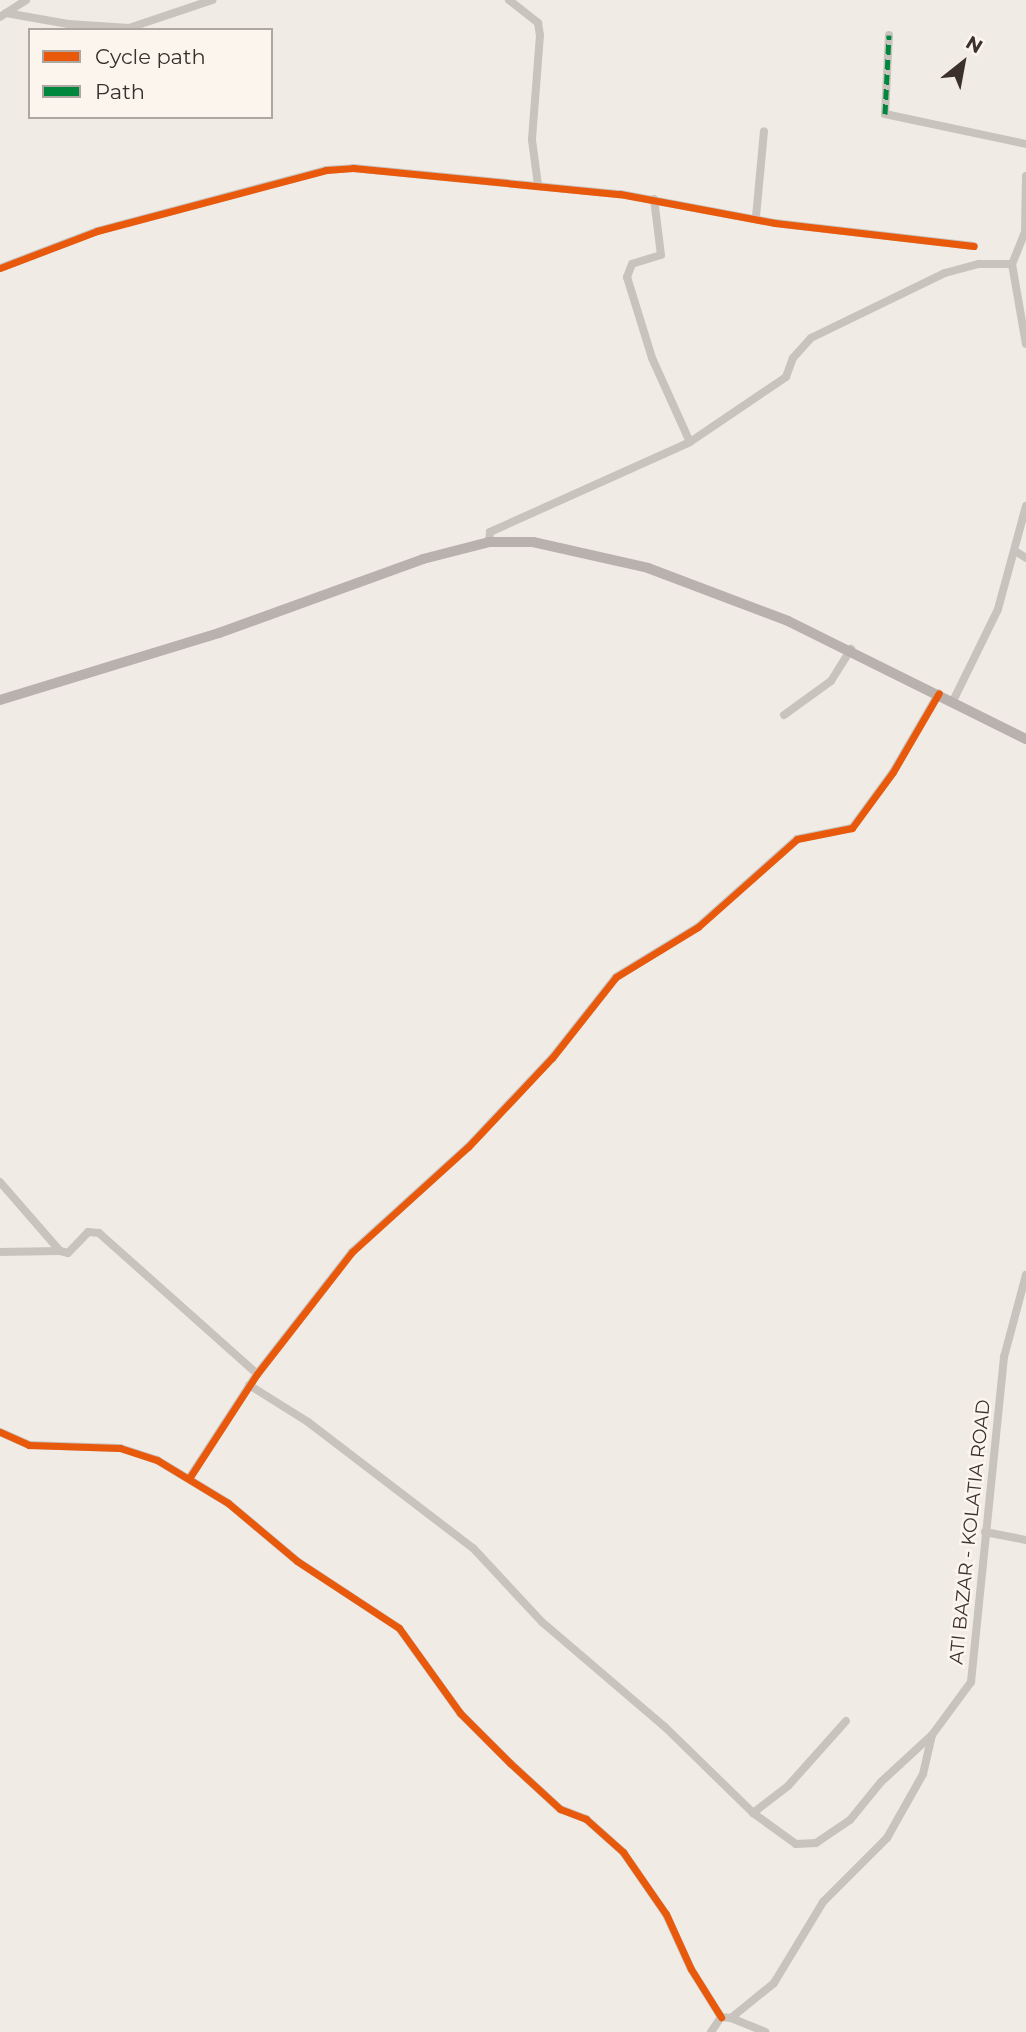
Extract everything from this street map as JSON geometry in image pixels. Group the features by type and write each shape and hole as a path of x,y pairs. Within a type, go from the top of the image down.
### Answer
{"main road":[{"path":"0,700 219,633 396,568 489,542 551,542 648,568 851,649 1026,739"}],"street":[{"path":"3,15 26,0"},
{"path":"3,15 68,24 129,28 212,0"},
{"path":"509,0 538,23 540,35 532,140 538,184"},
{"path":"889,35 886,114 1026,144"},
{"path":"756,217 764,131"},
{"path":"0,268 97,231 326,170 538,184 654,199 870,237 974,246"},
{"path":"1026,176 1025,232 1012,264 1026,344"},
{"path":"654,199 660,255 632,264 627,277 652,358 691,442"},
{"path":"489,542 490,532 691,442 786,377 793,358 811,338 945,273 979,264 1012,264"},
{"path":"953,701 998,609 1026,506"},
{"path":"1015,551 1026,558"},
{"path":"784,715 831,681 851,649"},
{"path":"190,1477 249,1385 352,1252 468,1147 552,1058 616,977 698,927 797,839 852,828 893,772 939,693"},
{"path":"0,1182 60,1251"},
{"path":"0,1252 68,1253 88,1232 99,1233 257,1374"},
{"name":"ATI BAZAR - KOLATIA ROAD","path":"731,2018 774,1983 823,1902 887,1838 923,1774 932,1735 971,1682 1004,1357 1026,1275"},
{"path":"249,1385 308,1422 473,1549 542,1622 665,1727 753,1813 796,1844 816,1843 850,1820 881,1782 932,1735"},
{"path":"0,1432 29,1446 120,1448 190,1477 297,1561 399,1628 460,1713 510,1763 561,1809 586,1819 614,1841 666,1914 691,1969 721,2017"},
{"path":"985,1532 1026,1540"},
{"path":"753,1813 788,1786 846,1721"},
{"path":"721,2017 731,2018 765,2032"},
{"path":"711,2032 721,2017"}],"marked path":[{"path":"885,114 889,35"}],"cycle path":[{"path":"0,268 97,231 326,170 353,168 620,194 775,223 974,246"},
{"path":"190,1477 257,1374 352,1252 468,1147 552,1058 616,977 698,927 797,839 852,828 893,772 939,693"},
{"path":"0,1432 29,1445 120,1448 157,1460 228,1503 297,1561 399,1628 460,1713 560,1809 586,1819 623,1852 666,1914 691,1969 721,2017"}]}
